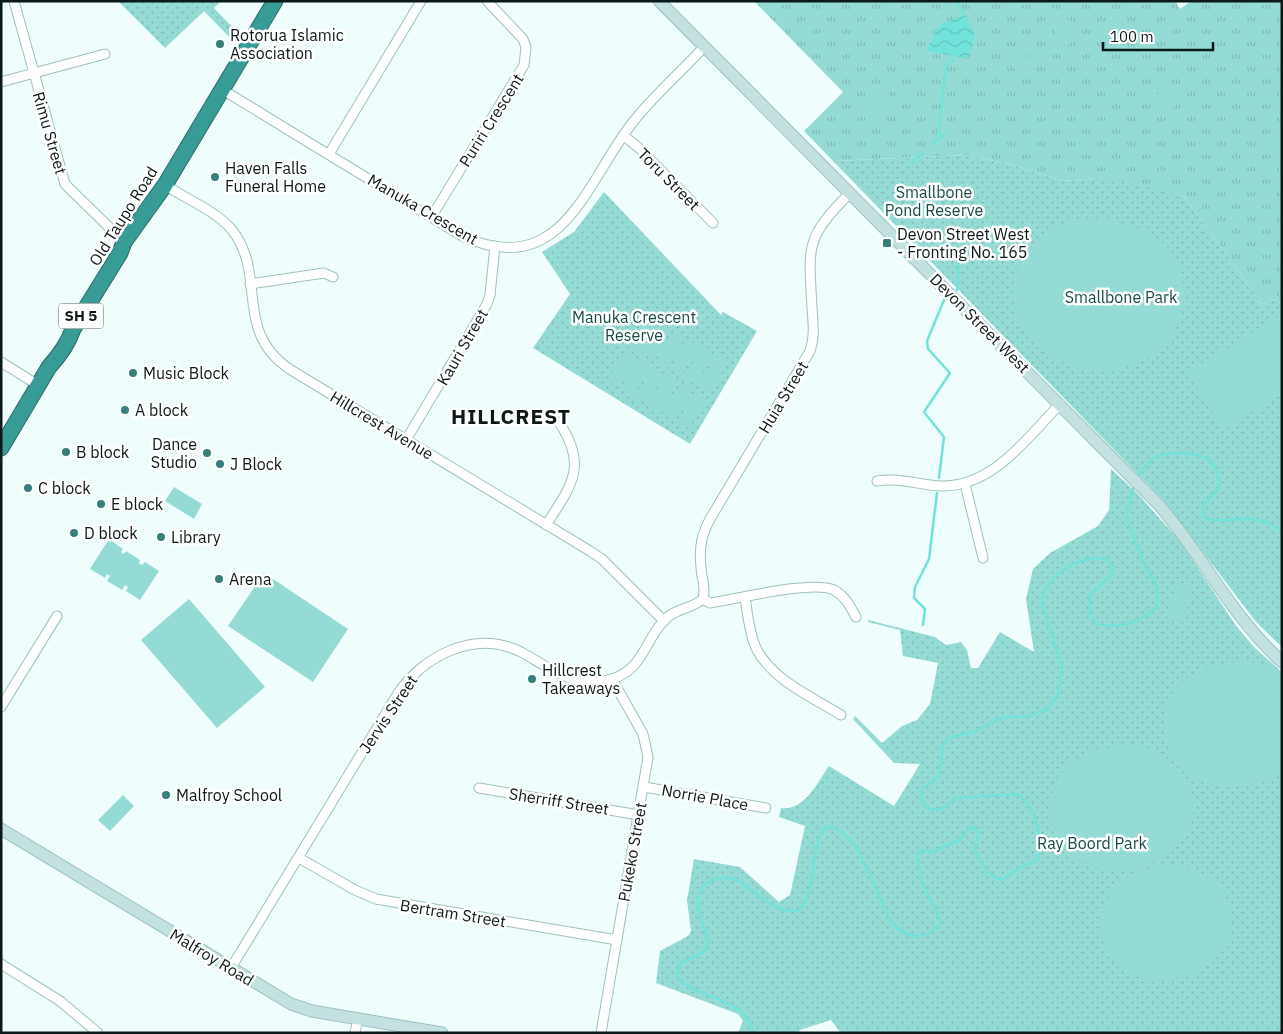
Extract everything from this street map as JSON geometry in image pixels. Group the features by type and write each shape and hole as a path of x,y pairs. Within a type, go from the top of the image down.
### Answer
{"highway":[{"name":"Old Taupo Road","path":"1,448 33,396 38,384 66,346 124,242 165,185 274,1"}],"main road":[{"name":"Devon Street West","path":"659,1 1147,492 1184,535 1242,620 1282,662"},
{"name":"Malfroy Road","path":"1,829 300,1008 442,1033"}],"street":[{"name":"Rimu Street","path":"14,1 65,184 124,242"},
{"path":"328,154 421,1"},
{"name":"Puriri Crescent","path":"432,216 524,65 526,47 523,39 487,1"},
{"name":"Manuka Crescent","path":"223,90 462,236 496,246 530,244 552,233 568,221 583,202 624,136 642,112 704,47"},
{"path":"1,82 105,54"},
{"name":"Toru Street","path":"624,136 640,148 713,223"},
{"name":"Hillcrest Avenue","path":"165,185 215,216 231,230 242,250 250,284 255,322 265,346 272,356 291,370 602,559 664,620"},
{"name":"Huia Street","path":"703,599 704,587 699,556 701,538 710,518 808,356 813,342 812,243 822,222 850,193"},
{"name":"Kauri Street","path":"406,440 483,313 490,294 496,246"},
{"path":"250,284 324,273 333,277"},
{"path":"1,362 38,384"},
{"path":"877,481 892,479 940,486 965,484 989,474 1060,404"},
{"path":"546,525 570,486 575,465 571,442 559,422"},
{"path":"965,484 983,558"},
{"path":"703,599 710,603 804,588 827,588 843,596 856,617"},
{"path":"745,598 752,636 763,659 782,678 841,715"},
{"name":"Jervis Street","path":"232,968 404,683 425,663 438,655 466,646 494,644 519,651 566,677 585,682 612,679 625,672 639,660 664,620 676,611 693,606 703,599"},
{"path":"1,707 57,616"},
{"name":"Pukeko Street","path":"601,1033 648,757 643,734 612,679"},
{"name":"Norrie Place","path":"644,787 766,808"},
{"name":"Sherriff Street","path":"479,788 639,815"},
{"name":"Bertram Street","path":"299,858 355,890 376,899 617,940"},
{"path":"1,964 60,1001 98,1033"},
{"path":"355,1033 358,1018"}],"green space":[{"path":"118,1 221,1 214,8 238,33 233,41 204,11 165,48"},
{"path":"754,1 1175,1 1180,9 1191,1 1282,1 1282,306 1277,299 1262,304 1184,196 1096,178 1063,181 1009,164 965,155 833,161 804,131 843,92"},
{"path":"1061,16 1071,21 1076,31 1076,39 1068,45 1061,44 1055,33 1056,22"},
{"path":"1020,50 1027,53 1030,60 1027,67 1020,70 1013,67 1010,60 1013,53"},
{"path":"878,86 883,86 889,95 889,104 882,110 863,111 858,103 859,100 869,95"},
{"path":"1167,90 1180,92 1182,96 1171,111 1162,113 1154,106 1153,99 1160,92"},
{"path":"1282,130 1281,152 1272,146 1269,138 1274,131"},
{"name":"Smallbone Park","path":"965,155 1009,164 1063,181 1096,178 1117,179 1184,196 1262,304 1277,299 1282,306 1282,647 1256,622 1164,501 833,161"},
{"name":"Manuka Crescent Reserve","path":"604,192 721,315 723,312 757,331 690,444 533,348 570,294 542,252 574,232"},
{"path":"1092,219 1124,224 1145,232 1163,243 1171,251 1178,263 1183,287 1183,304 1180,319 1164,345 1138,363 1106,371 1096,371 1066,364 1039,348 1022,328 1014,304 1014,280 1022,257 1038,238 1062,225"},
{"path":"646,315 657,322 640,351 629,345"},
{"path":"1282,315 1282,394 1223,430 1188,372"},
{"path":"659,323 671,330 653,360 642,353"},
{"path":"674,331 685,338 668,368 656,361"},
{"path":"687,340 699,346 681,376 670,369"},
{"path":"702,348 713,355 696,384 684,377"},
{"path":"625,351 636,358 619,387 608,380"},
{"path":"716,356 727,363 710,393 699,386"},
{"path":"638,359 650,366 633,395 621,388"},
{"path":"653,367 664,374 647,403 635,397"},
{"path":"666,375 678,382 660,412 649,405"},
{"path":"681,384 692,390 675,420 663,413"},
{"path":"695,392 706,399 689,428 678,422"},
{"name":"Ray Boord Park","path":"1111,469 1138,494 1179,540 1237,627 1255,648 1282,672 1282,1033 841,1033 831,1020 800,1030 798,1033 738,1033 743,1021 738,1014 656,983 660,951 688,936 691,931 687,900 694,859 740,867 779,902 790,895 805,826 779,817 781,808 789,808 803,801 829,766 894,806 920,764 894,763 853,719 855,716 882,743 902,726 917,720 930,704 938,663 903,656 900,630 868,622 868,620 935,637 946,645 961,642 967,650 971,668 978,668 1000,632 1034,652 1026,599 1033,569 1050,553 1098,526 1109,510"},
{"path":"174,487 202,504 194,519 165,501"},
{"path":"109,539 123,549 121,552 124,554 126,551 140,560 139,563 142,565 145,562 159,571 140,600 126,591 128,587 125,585 122,590 107,581 110,576 107,574 105,578 90,569"},
{"path":"264,573 348,629 313,682 228,626"},
{"path":"1177,582 1193,586 1183,623 1167,619"},
{"path":"189,599 265,687 217,728 141,640"},
{"path":"1245,661 1270,667 1282,677 1282,772 1248,785 1221,787 1212,785 1194,778 1180,766 1171,751 1166,733 1165,716 1170,699 1181,684 1197,672 1226,663"},
{"path":"1131,744 1144,746 1154,751 1164,757 1183,774 1189,784 1192,795 1193,808 1189,826 1180,842 1167,854 1151,863 1133,869 1096,868 1079,861 1066,851 1057,839 1052,825 1050,810 1052,795 1058,780 1067,767 1079,757 1098,750"},
{"path":"123,795 134,806 110,831 98,820"},
{"path":"1175,865 1199,872 1217,884 1228,901 1232,920 1229,940 1218,957 1200,970 1169,979 1156,980 1138,977 1115,963 1107,951 1102,938 1103,911 1108,898 1116,886 1127,877 1156,867"}],"water":[{"path":"966,15 975,35 970,55 965,58 926,51 936,30 942,24"}],"waterway":[{"path":"945,1 955,1"},
{"path":"957,1 964,15"},
{"path":"939,138 946,69 947,65 953,62 953,57"},
{"path":"933,143 945,134"},
{"path":"911,163 923,153"},
{"path":"957,290 960,260"},
{"path":"939,478 944,437 924,412 950,373 928,349 927,341 944,300"},
{"path":"1137,477 1150,461 1158,456 1175,453 1201,456 1213,464 1219,479 1219,489 1204,504 1203,515 1206,519 1254,519 1263,521 1282,531"},
{"path":"754,1033 742,1012 725,1002 688,986 677,975 681,963 702,953 709,942 698,906 700,894 707,883 718,878 738,881 772,905 798,911 809,891 820,836 826,827 838,829 857,850 892,923 905,933 917,936 929,933 941,923 921,875 917,854 921,850 933,852 959,840 971,826 979,833 975,850 988,874 1002,880 1023,866 1037,861 1039,842 1034,815 1028,804 1017,794 956,798 946,806 935,809 926,808 922,800 921,789 939,777 943,746 948,738 974,732 1000,718 1030,716 1049,708 1058,695 1062,667 1042,605 1044,594 1049,584 1065,569 1075,563 1096,558 1107,559 1113,567 1112,574 1090,595 1089,614 1097,624 1122,625 1136,621 1157,607 1157,586 1145,566 1129,524 1127,513 1134,484"},
{"path":"923,625 925,609 914,598 915,587 929,559 937,493"}],"place":[{"name":"Rotorua Islamic Association","path":"220,44"},
{"name":"Haven Falls Funeral Home","path":"215,177"},
{"name":"Devon Street West - Fronting No. 165","path":"887,243"},
{"name":"Music Block","path":"133,373"},
{"name":"A block","path":"125,410"},
{"name":"B block","path":"66,452"},
{"name":"Dance Studio","path":"207,453"},
{"name":"J Block","path":"220,464"},
{"name":"C block","path":"28,488"},
{"name":"E block","path":"101,504"},
{"name":"D block","path":"74,533"},
{"name":"Library","path":"161,537"},
{"name":"Arena","path":"219,579"},
{"name":"Hillcrest Takeaways","path":"532,679"},
{"name":"Malfroy School","path":"166,795"}],"district":[{"name":"HILLCREST","path":"511,417"}],"park label":[{"name":"Smallbone Pond Reserve","path":"934,201"}]}
